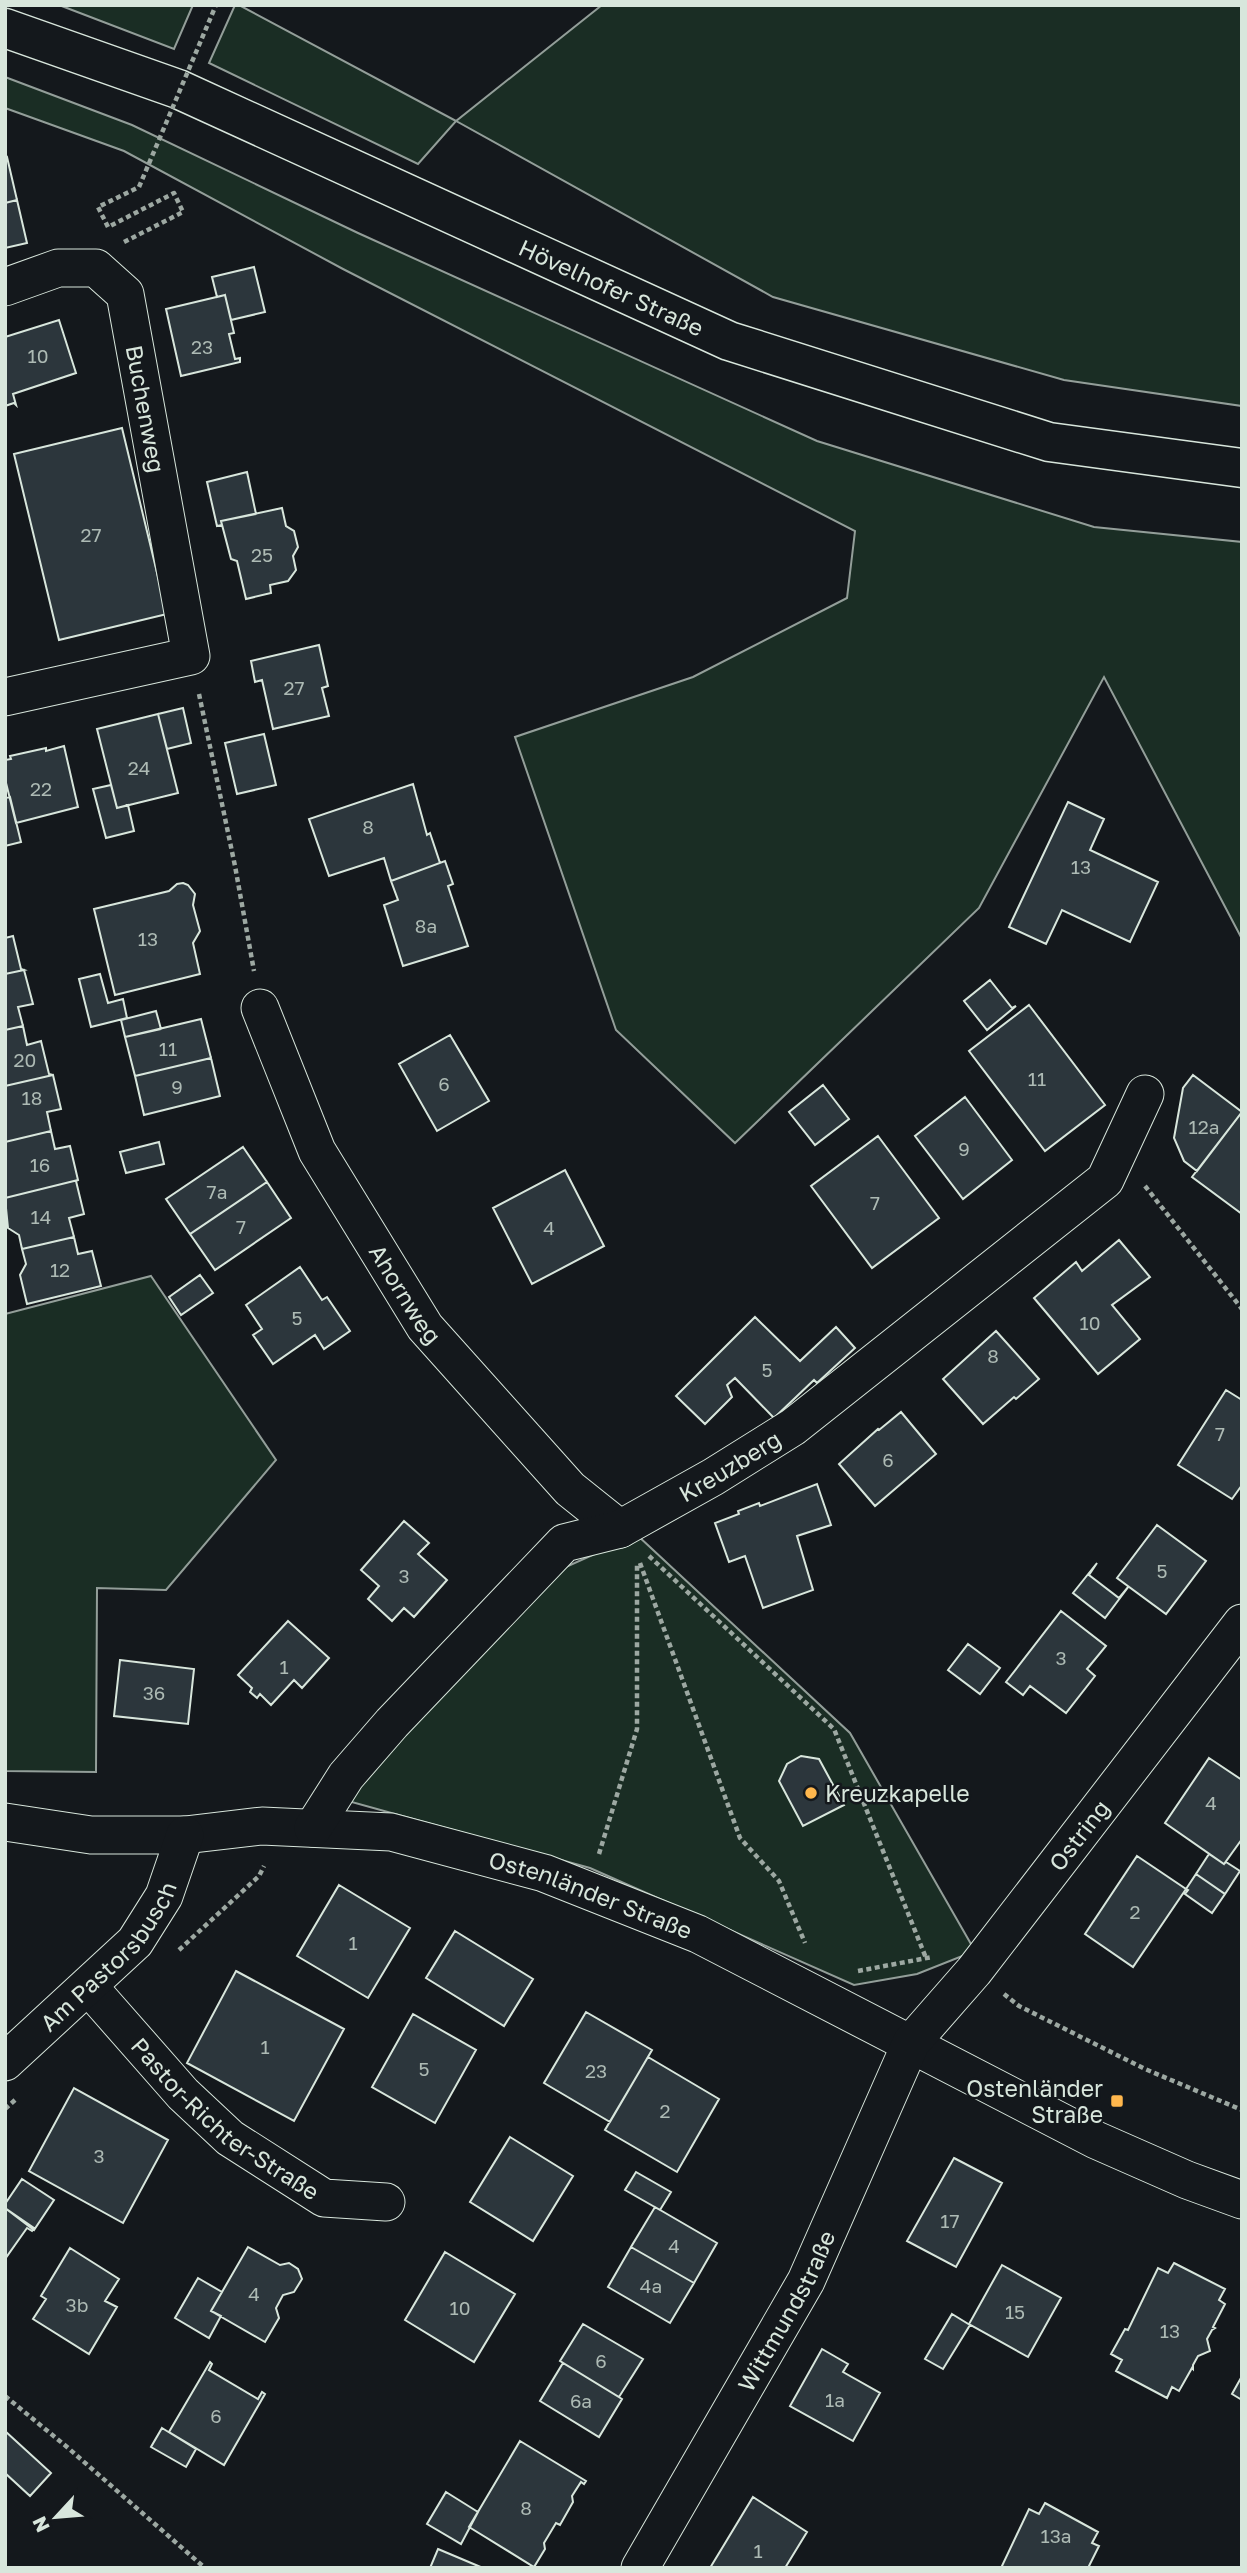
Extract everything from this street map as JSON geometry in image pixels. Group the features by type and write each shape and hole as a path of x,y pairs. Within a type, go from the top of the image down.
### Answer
{"main road":[{"name":"Hövelhofer Straße","path":"5,28 178,89 729,341 1049,442 1242,468"}],"street":[{"path":"5,287 58,268 96,268"},
{"name":"Buchenweg","path":"96,268 125,294 191,656"},
{"path":"5,697 191,656"},
{"name":"Ahornweg","path":"260,1008 317,1151 425,1327 570,1489 620,1529"},
{"name":"Kreuzberg","path":"313,1828 346,1776 392,1723 564,1543 620,1529 713,1477 793,1427 1105,1180 1144,1094"},
{"name":"Ostring","path":"911,2043 974,1971 1242,1623"},
{"name":"Ostenländer Straße","path":"5,1822 91,1835 185,1835 262,1826 391,1832 544,1873 698,1934 1096,2140 1187,2180 1242,2200"},
{"name":"Am Pastorsbusch","path":"5,2062 135,1942 164,1896 185,1835"},
{"name":"Pastor-Richter-Straße","path":"89,1987 183,2094 230,2138 324,2198 386,2202"},
{"name":"Wittmundstraße","path":"640,2568 806,2281 911,2043"}],"path":[{"path":"96,268 107,250 183,212 174,193 108,227 98,207 139,187 216,5"},
{"path":"191,656 236,866 260,1008"},
{"path":"1118,1151 1242,1309"},
{"path":"620,1529 834,1729 926,1958"},
{"path":"598,1855 637,1729 637,1556 740,1838 779,1881 808,1951"},
{"path":"850,1971 876,1969 935,1957"},
{"path":"1001,1992 1019,2006 1144,2069 1242,2110"},
{"path":"5,2396 205,2568"}],"green space":[{"path":"59,5 193,5 174,49"},
{"path":"235,5 456,121 418,164 209,63"},
{"path":"602,5 1242,5 1242,406 1064,380 773,297 456,121"},
{"path":"5,77 132,125 358,233 817,441 1094,527 1242,542 1242,939 1104,677 979,908 735,1143 616,1030 515,737 693,677 847,598 855,531 343,269 124,151 5,108"},
{"path":"151,1276 276,1460 166,1590 97,1588 96,1772 5,1771 5,1314"},
{"path":"637,1535 850,1733 975,1951 917,1974 854,1985 590,1868 348,1801 539,1579"}],"building":[{"path":"7,157 17,200 5,203 5,158"},
{"path":"17,200 27,243 5,248 5,203"},
{"path":"254,267 265,312 231,320 225,295 217,297 212,277"},
{"path":"225,295 234,333 229,334 235,359 240,358 240,362 181,376 166,309"},
{"path":"59,320 76,373 13,394 16,405 14,403 5,406 5,337"},
{"path":"122,428 167,614 59,640 14,454"},
{"path":"247,472 256,514 221,521 222,525 217,526 207,482"},
{"path":"282,508 286,526 294,531 298,547 293,556 296,570 288,581 270,585 271,593 246,599 237,561 231,559 221,521"},
{"path":"319,645 328,686 322,688 329,716 273,729 262,680 255,682 251,661"},
{"path":"183,708 191,743 167,749 158,714"},
{"path":"158,714 178,793 117,808 97,729"},
{"path":"264,734 276,785 237,794 225,743"},
{"path":"64,746 78,807 16,823 5,779 5,760 11,759 10,756"},
{"path":"413,784 427,835 430,833 440,863 391,881 384,858 329,876 309,819"},
{"path":"111,785 117,808 128,805 134,831 106,838 93,789"},
{"path":"10,797 21,842 5,846 5,798"},
{"path":"1068,802 1104,819 1090,850 1158,882 1130,942 1062,910 1046,944 1009,927"},
{"path":"445,861 453,884 448,886 468,946 403,966 384,905 398,900 391,881"},
{"path":"183,883 195,894 193,905 200,931 193,943 200,974 115,995 94,909 169,891 177,884"},
{"path":"13,936 21,969 24,970 5,974 5,938"},
{"path":"24,970 33,1004 18,1007 23,1026 5,1030 5,974"},
{"path":"100,974 108,1003 123,999 127,1018 91,1027 79,979"},
{"path":"990,980 1012,1008 1016,1006 987,1030 964,1001"},
{"path":"1029,1005 1105,1105 1045,1151 969,1051"},
{"path":"156,1011 161,1029 125,1037 121,1020"},
{"path":"201,1019 211,1058 135,1076 125,1037"},
{"path":"23,1026 27,1045 41,1041 49,1074 53,1075 5,1086 5,1030"},
{"path":"450,1035 489,1101 437,1131 399,1064"},
{"path":"211,1058 220,1096 144,1115 135,1076"},
{"path":"53,1075 61,1109 47,1112 51,1131 5,1142 5,1086"},
{"path":"1193,1075 1242,1112 1197,1171 1184,1161 1174,1138 1183,1088"},
{"path":"823,1085 849,1119 815,1145 789,1112"},
{"path":"965,1097 1012,1160 963,1199 915,1136"},
{"path":"1242,1112 1242,1214 1192,1177"},
{"path":"51,1131 55,1149 70,1146 78,1180 5,1198 5,1142"},
{"path":"878,1136 939,1218 872,1268 811,1186"},
{"path":"159,1142 164,1164 126,1173 120,1152"},
{"path":"243,1147 267,1182 190,1234 166,1199"},
{"path":"565,1170 604,1246 532,1284 493,1208"},
{"path":"78,1180 76,1181 84,1214 69,1218 74,1237 22,1249 19,1235 8,1228 5,1198"},
{"path":"267,1182 291,1218 215,1270 190,1234"},
{"path":"74,1237 78,1254 92,1251 101,1286 27,1304 20,1275 26,1264 22,1249"},
{"path":"1119,1240 1150,1277 1112,1305 1140,1339 1098,1374 1034,1298 1076,1262 1082,1271"},
{"path":"300,1267 322,1300 327,1297 350,1331 324,1349 315,1335 273,1364 253,1335 262,1329 246,1305"},
{"path":"200,1275 213,1293 181,1315 169,1297"},
{"path":"755,1317 800,1361 836,1327 855,1348 817,1383 814,1380 774,1418 735,1378 727,1385 732,1397 705,1424 676,1396"},
{"path":"996,1331 1039,1379 983,1424 943,1379"},
{"path":"1226,1390 1242,1400 1242,1485 1232,1499 1178,1465"},
{"path":"901,1412 936,1454 875,1506 839,1464"},
{"path":"817,1484 831,1525 797,1536 813,1590 763,1608 745,1556 729,1562 715,1523 739,1514 738,1511 759,1503 760,1506"},
{"path":"404,1521 429,1543 418,1554 447,1580 414,1617 404,1608 392,1621 368,1599 379,1586 361,1570"},
{"path":"1157,1525 1206,1561 1166,1614 1117,1578"},
{"path":"1097,1563 1089,1575 1119,1598 1129,1586 1105,1618 1073,1593"},
{"path":"1061,1611 1106,1646 1087,1669 1095,1676 1066,1713 1030,1686 1023,1695 1006,1682"},
{"path":"288,1621 329,1658 302,1688 294,1680 271,1705 260,1694 257,1698 250,1692 252,1688 238,1675"},
{"path":"968,1644 1000,1668 980,1694 948,1670"},
{"path":"120,1660 194,1669 188,1724 114,1716"},
{"name":"Kreuzkapelle","path":"801,1756 819,1759 844,1805 803,1826 779,1781 787,1764"},
{"path":"1209,1758 1242,1780 1242,1839 1224,1864 1165,1823"},
{"path":"1209,1854 1240,1871 1225,1894 1196,1874"},
{"path":"1137,1856 1186,1889 1133,1967 1085,1934"},
{"path":"1196,1874 1225,1894 1212,1913 1185,1894"},
{"path":"339,1885 410,1928 368,1998 297,1956"},
{"path":"455,1931 533,1979 504,2026 426,1978"},
{"path":"236,1971 344,2029 294,2121 187,2063"},
{"path":"586,2012 652,2050 610,2122 544,2083"},
{"path":"413,2014 476,2050 435,2123 372,2087"},
{"path":"648,2057 719,2099 677,2172 605,2130"},
{"path":"74,2088 168,2140 123,2223 29,2171"},
{"path":"510,2137 573,2176 533,2241 470,2202"},
{"path":"954,2158 1002,2183 956,2267 907,2241"},
{"path":"636,2172 671,2192 660,2210 625,2190"},
{"path":"22,2179 54,2200 34,2230 5,2208"},
{"path":"655,2207 717,2243 694,2283 631,2247"},
{"path":"5,2208 34,2228 32,2231 27,2228 5,2259"},
{"path":"248,2247 280,2265 289,2263 298,2269 302,2279 294,2292 283,2295 276,2308 279,2318 265,2342 211,2311"},
{"path":"631,2247 694,2283 670,2323 608,2287"},
{"path":"70,2248 119,2279 105,2301 117,2307 89,2354 33,2319 46,2299 41,2296"},
{"path":"445,2252 515,2294 474,2362 405,2320"},
{"path":"1174,2263 1225,2289 1219,2300 1225,2304 1207,2339 1210,2351 1198,2356 1179,2391 1172,2387 1167,2398 1116,2371 1122,2360 1111,2354 1125,2329 1128,2330 1158,2268 1168,2273"},
{"path":"1002,2265 1061,2298 1028,2357 969,2324"},
{"path":"198,2278 222,2292 211,2311 221,2316 209,2338 175,2318"},
{"path":"952,2314 970,2325 943,2369 925,2359"},
{"path":"583,2324 643,2359 619,2397 560,2361"},
{"path":"822,2349 848,2364 843,2372 880,2393 853,2441 790,2406"},
{"path":"210,2362 212,2364 209,2370 258,2399 262,2392 265,2394 224,2465 169,2432"},
{"path":"563,2363 622,2399 599,2437 540,2401"},
{"path":"1242,2376 1242,2400 1232,2394"},
{"path":"162,2428 196,2449 186,2467 151,2447"},
{"path":"5,2431 51,2473 30,2496 5,2473"},
{"path":"520,2441 586,2481 584,2484 581,2482 572,2496 573,2502 560,2525 556,2523 544,2543 545,2549 534,2567 469,2527"},
{"path":"446,2492 478,2512 461,2544 427,2524"},
{"path":"753,2497 807,2532 785,2568 710,2568"},
{"path":"1045,2503 1098,2532 1092,2543 1099,2546 1088,2568 1001,2568 1029,2509 1039,2514"},
{"path":"438,2549 483,2568 430,2568"}],"place":[{"name":"Kreuzkapelle","path":"811,1793"},
{"name":"Ostenländer Straße","path":"1117,2101"}]}
